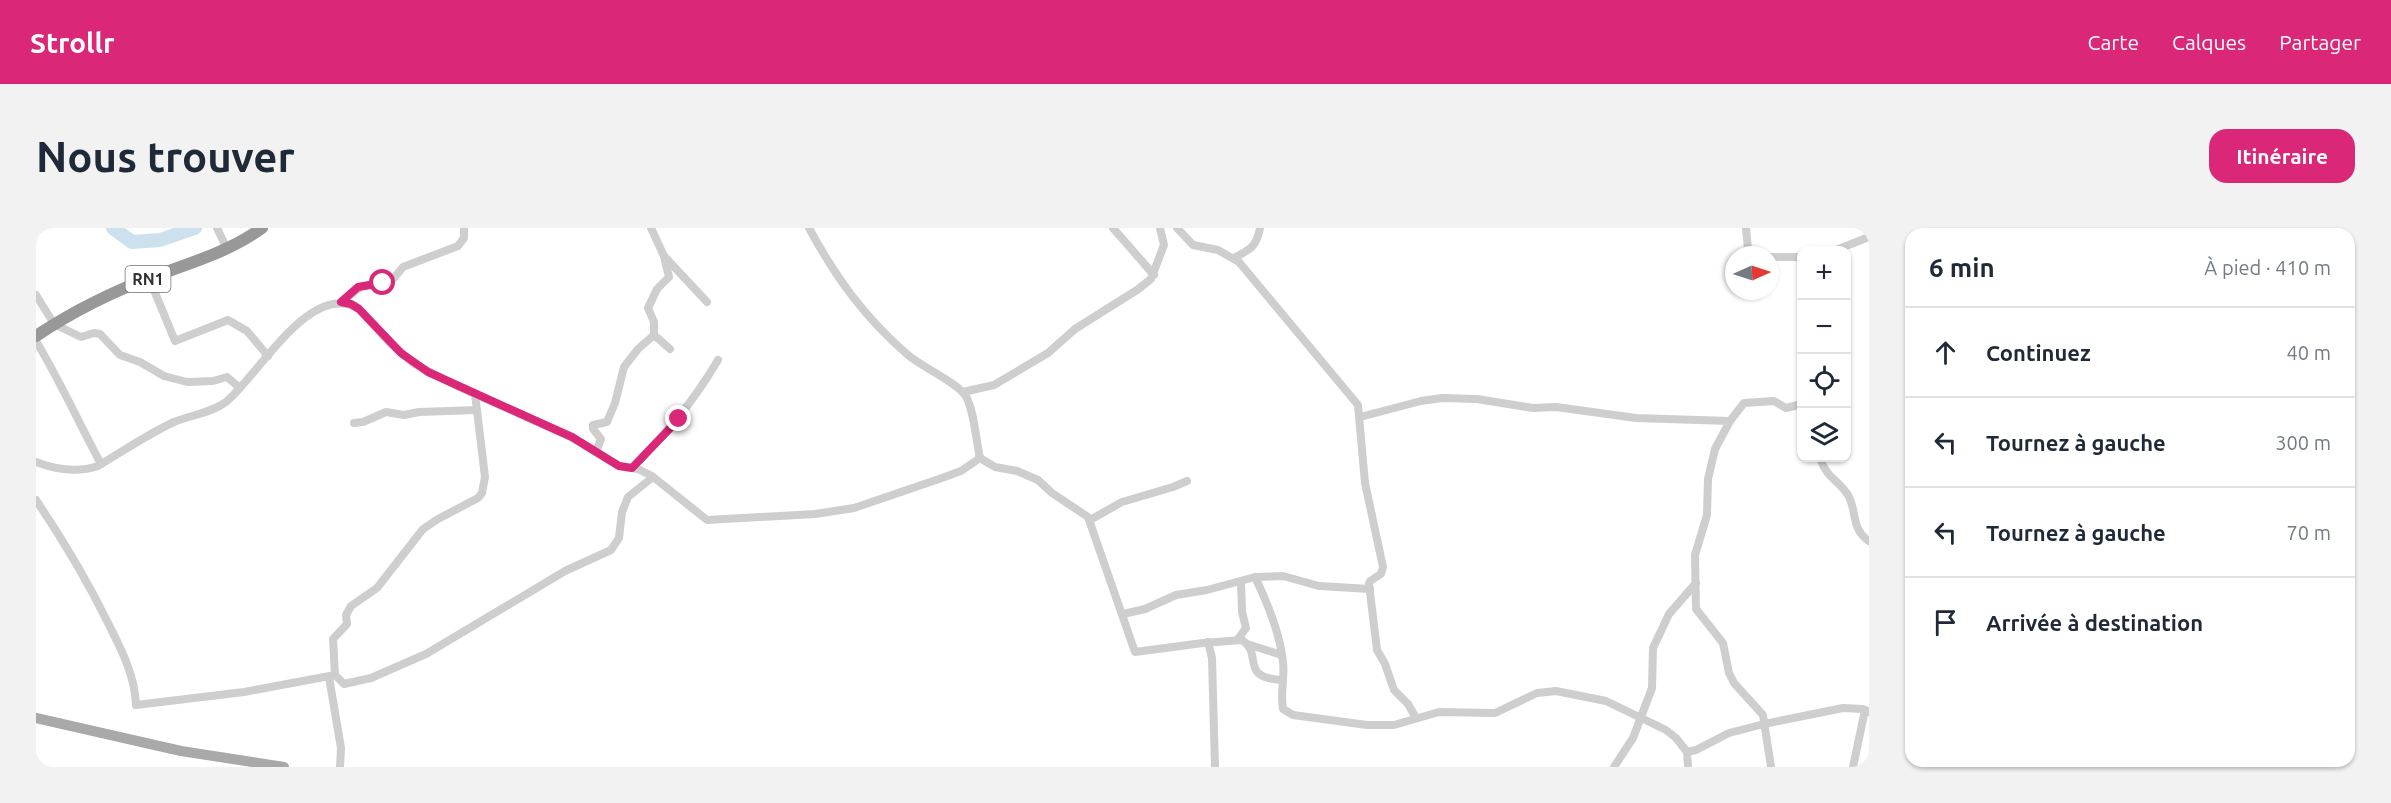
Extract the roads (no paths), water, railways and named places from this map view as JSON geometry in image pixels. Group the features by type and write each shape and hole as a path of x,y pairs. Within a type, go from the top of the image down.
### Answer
{"highway":[{"name":"RN1","path":"36,338 54,324 149,278 227,249 262,228"}],"main road":[{"path":"36,718 181,751 284,767"}],"street":[{"path":"217,228 227,249"},
{"path":"651,228 664,256 669,277 657,288 648,306 654,322 654,335 670,349"},
{"path":"809,228 841,283 874,321 908,355 963,392 969,403 980,458 995,467 1017,471 1038,480 1090,520 1114,596 1137,653 1208,642 1242,642 1282,655"},
{"path":"1113,228 1154,275"},
{"path":"963,392 994,385 1048,353 1075,329 1137,290 1154,275 1164,245 1161,228"},
{"path":"1177,228 1193,244 1218,250 1233,258 1358,405 1365,483 1383,567 1381,574 1370,581 1377,651 1385,664 1394,690 1408,704 1416,718"},
{"path":"1233,258 1254,247 1258,241 1260,228"},
{"path":"1746,228 1748,246"},
{"path":"341,302 358,287 389,281 403,267 458,246 462,243 466,229"},
{"path":"1846,246 1869,237"},
{"path":"664,256 707,302"},
{"path":"1779,257 1797,257"},
{"path":"149,278 175,341 228,320 247,331 268,356"},
{"path":"36,296 54,324 81,338 94,333 100,334 120,354 164,376 187,382 213,381 227,377 240,388"},
{"path":"36,462 75,471 87,469 101,464 164,427 225,403 310,313 330,303 341,302 359,309 413,363 475,394 572,437 619,466 632,468 653,477 707,520 829,513 854,508 961,471 980,458"},
{"path":"596,452 600,438 593,429 593,425 607,422 616,399 624,367 638,349 654,335"},
{"path":"36,338 60,380 78,422 101,464"},
{"path":"632,468 679,419 718,360"},
{"path":"340,767 341,748 332,676 333,639 348,624 346,615 351,606 377,588 423,529 478,498 482,493 485,477 475,394"},
{"path":"1360,417 1421,401 1442,398 1477,399 1533,408 1556,407 1636,418 1730,421"},
{"path":"1771,767 1764,724 1759,709 1734,683 1729,673 1723,643 1697,612 1696,548 1707,515 1711,460 1730,421 1744,403 1774,401 1786,408 1797,407"},
{"path":"354,423 363,423 386,412 404,415 477,410"},
{"path":"1822,462 1825,471 1849,497 1857,528 1869,541"},
{"path":"36,500 61,536 88,582 124,654 130,670 136,705 244,692 332,676 344,684 371,678 426,654 565,571 610,550 619,538 622,512 628,497 653,477"},
{"path":"1090,520 1122,502 1187,481"},
{"path":"1123,614 1145,609 1176,595 1255,577 1283,576 1319,586 1370,589"},
{"path":"1255,577 1268,604 1282,655 1283,709 1293,716 1379,726 1439,712 1495,712 1530,696 1556,691 1595,697 1666,729 1687,752 1688,767"},
{"path":"1241,582 1242,612 1246,628 1242,642 1259,674 1266,679 1283,680"},
{"path":"1614,767 1633,738 1652,688 1653,648 1669,614 1696,583"},
{"path":"1208,642 1212,658 1215,767"},
{"path":"1687,752 1696,750 1729,733 1843,708 1867,711 1853,767"}],"waterway":[{"path":"113,228 132,242 160,240 195,228"}]}
